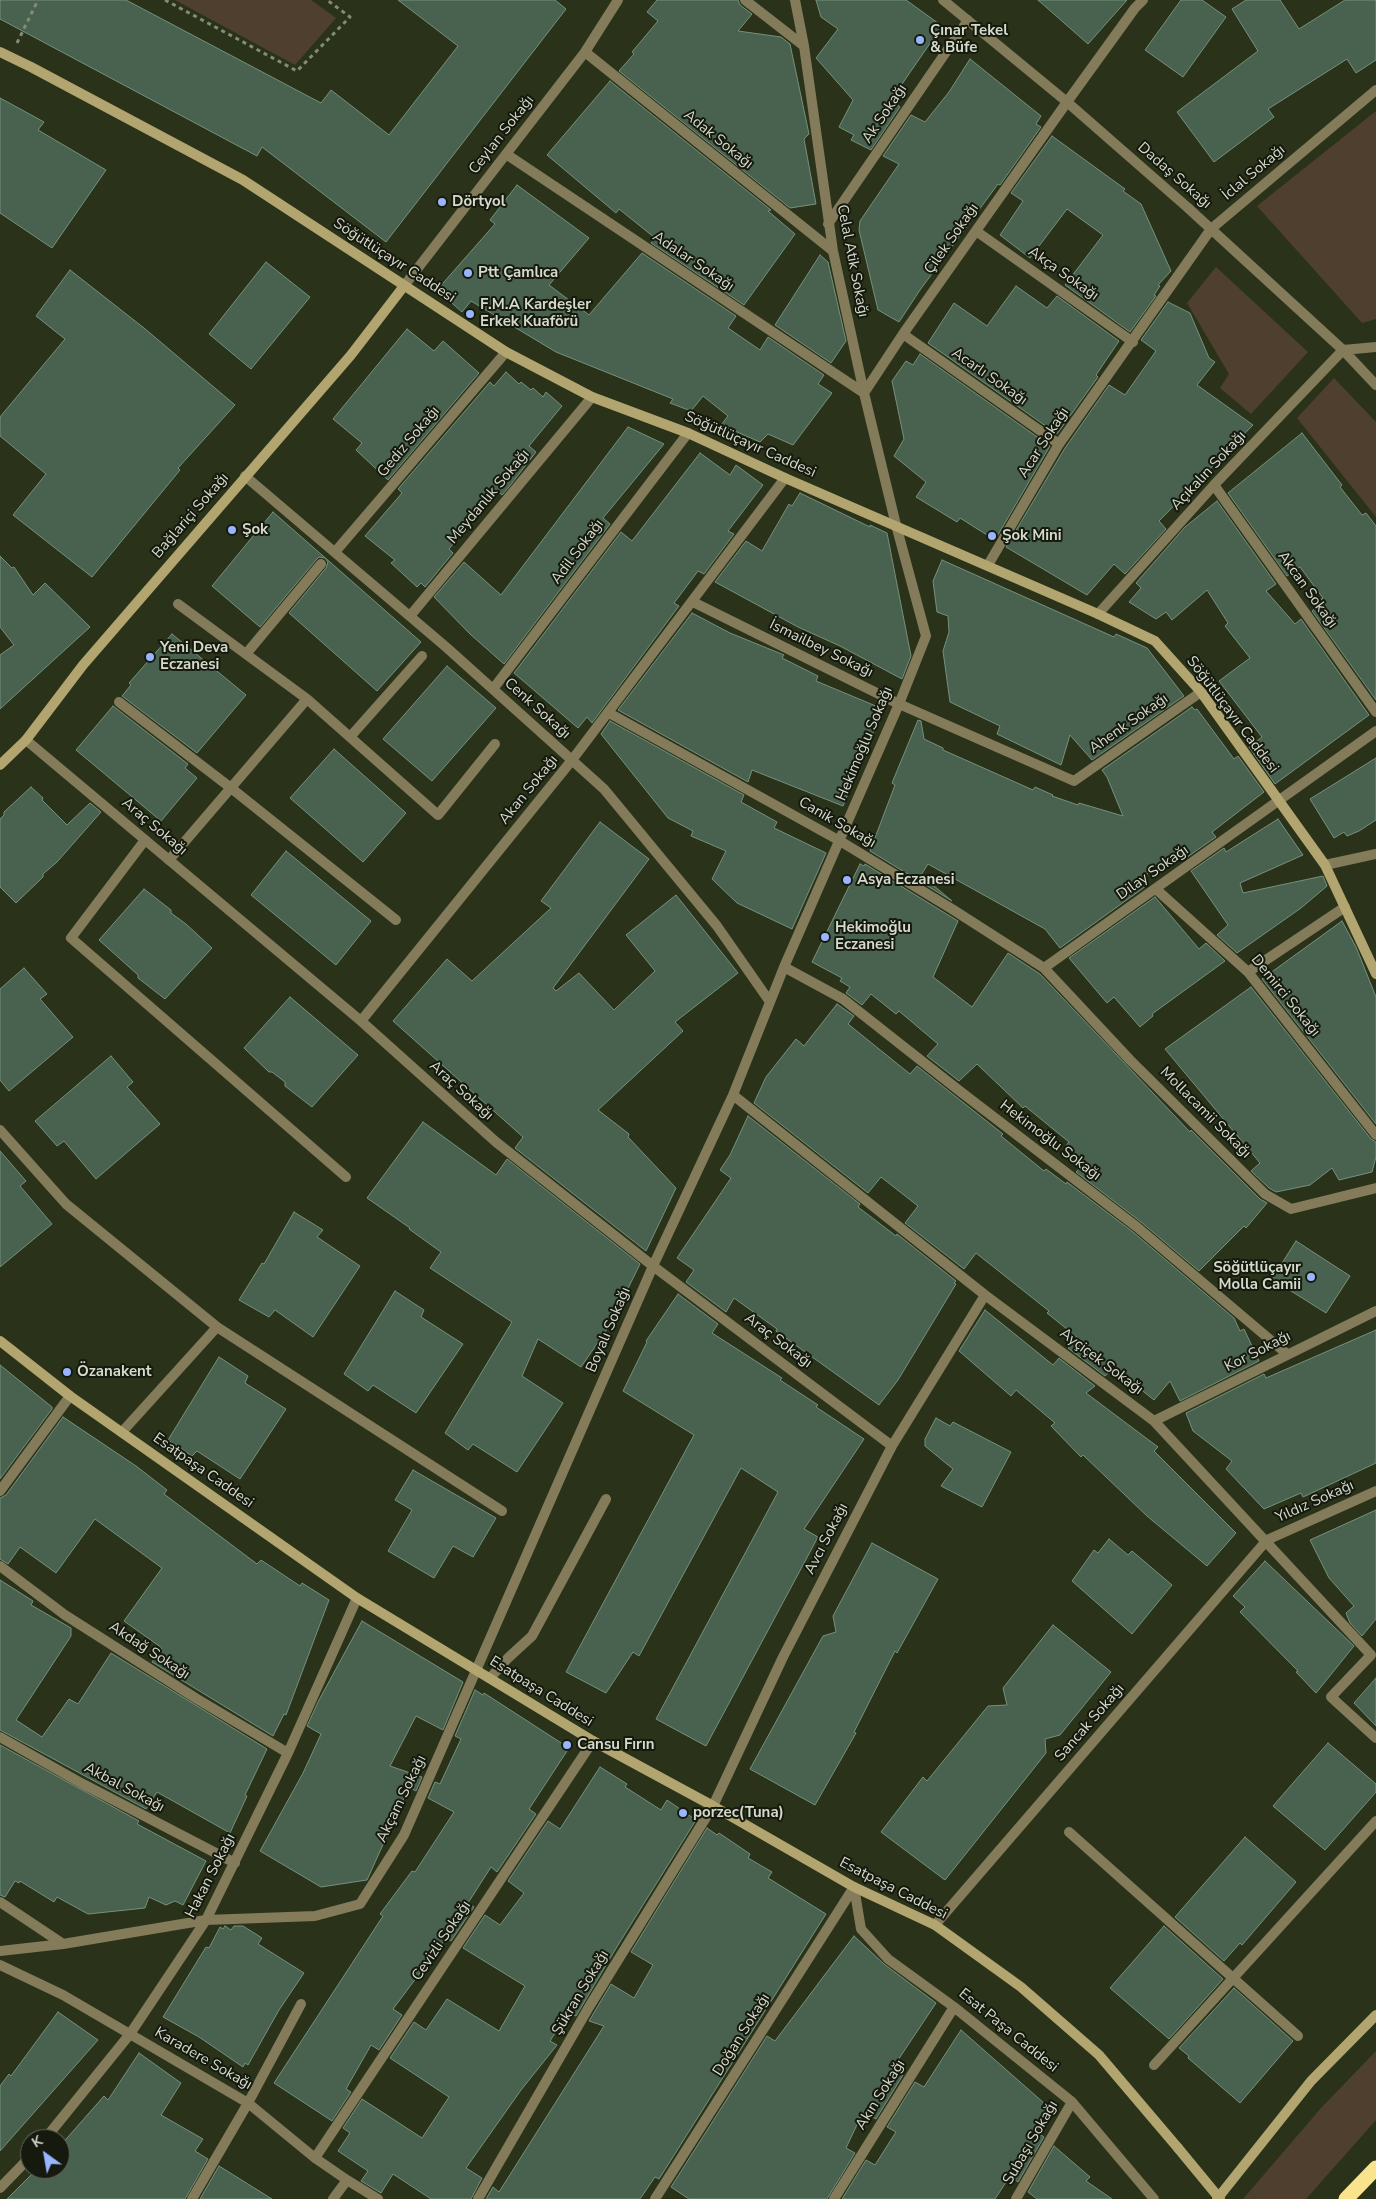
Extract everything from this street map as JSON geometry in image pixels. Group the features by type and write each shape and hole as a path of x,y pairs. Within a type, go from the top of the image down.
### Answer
{"highway":[{"path":"1346,2199 1376,2168"}],"street":[{"name":"Ceylan Sokağı","path":"404,286 585,52 618,0"},
{"path":"745,0 804,46"},
{"name":"Celal Atik Sokağı","path":"795,0 804,46 833,251 896,526"},
{"name":"Dadaş Sokağı","path":"943,0 1067,102 1211,229 1343,350 1376,385"},
{"name":"Çilek Sokağı","path":"864,393 903,334 1067,102 1135,8 1143,0"},
{"name":"Ak Sokağı","path":"828,224 968,20"},
{"name":"Söğütlüçayır Caddesi","path":"0,52 243,180 506,352 592,397 688,433 1155,641 1201,692 1325,865 1376,974"},
{"name":"Adak Sokağı","path":"585,52 833,251"},
{"name":"İclal Sokağı","path":"1132,342 1211,229 1376,90"},
{"name":"Adalar Sokağı","path":"506,154 864,393"},
{"name":"Akça Sokağı","path":"976,231 1132,342"},
{"name":"Bağlariçi Sokağı","path":"0,765 26,740 83,665 350,355 404,286"},
{"name":"Acarlı Sokağı","path":"903,334 1059,444"},
{"name":"Acar Sokağı","path":"988,565 1059,444 1132,342"},
{"path":"1343,350 1376,347"},
{"name":"Açıkalın Sokağı","path":"1098,614 1214,485 1343,350"},
{"name":"Gediz Sokağı","path":"335,552 506,352"},
{"name":"Meydanlık Sokağı","path":"410,616 592,397"},
{"name":"Adil Sokağı","path":"493,689 688,433"},
{"name":"Cenk Sokağı","path":"245,476 410,616 604,789 717,926 770,1002"},
{"name":"Akan Sokağı","path":"361,1021 609,713 786,478"},
{"name":"Akcan Sokağı","path":"1214,485 1376,712"},
{"name":"Hekimoğlu Sokağı","path":"770,1002 900,704 926,636 896,526"},
{"path":"246,654 321,564"},
{"name":"İsmailbey Sokağı","path":"693,602 900,704 1074,781"},
{"path":"178,604 307,700 438,815 495,744"},
{"path":"350,737 422,656"},
{"name":"Ahenk Sokağı","path":"1074,781 1201,692"},
{"path":"169,860 307,700"},
{"path":"119,702 231,788 396,920"},
{"name":"Canik Sokağı","path":"609,713 840,841 1044,968"},
{"name":"Dilay Sokağı","path":"1044,968 1156,890 1376,731"},
{"name":"Araç Sokağı","path":"26,740 361,1021 496,1142 653,1266 892,1446"},
{"path":"145,840 71,938 346,1177"},
{"path":"1325,865 1376,854"},
{"name":"Demirci Sokağı","path":"1156,890 1248,972 1376,1135"},
{"path":"1248,972 1345,907"},
{"name":"Hekimoğlu Sokağı","path":"784,967 843,999 1138,1227 1287,1354"},
{"name":"Mollacamii Sokağı","path":"1044,968 1130,1060 1265,1194 1291,1209 1376,1188"},
{"name":"Boyalı Sokağı","path":"478,1670 653,1266 733,1095 770,1002"},
{"name":"Ayçiçek Sokağı","path":"733,1095 986,1295 1154,1421 1373,1654 1331,1697 1376,1738"},
{"path":"0,1130 66,1204 217,1328 502,1511"},
{"name":"Avcı Sokağı","path":"713,1806 783,1657 892,1446 986,1295"},
{"name":"Kor Sokağı","path":"1154,1421 1376,1311"},
{"path":"122,1432 217,1328"},
{"name":"Esatpaşa Caddesi","path":"0,1341 70,1396 357,1598 593,1741 713,1806 854,1887 936,1925 1021,1987 1099,2055 1220,2199"},
{"path":"0,1491 70,1396"},
{"name":"Yıldız Sokağı","path":"1267,1540 1376,1491"},
{"path":"490,1678 532,1636 606,1499"},
{"name":"Sancak Sokağı","path":"936,1925 1267,1540"},
{"name":"Akdağ Sokağı","path":"0,1566 65,1615 196,1699 288,1753"},
{"name":"Hakan Sokağı","path":"53,2129 130,2034 206,1920 288,1753 357,1598"},
{"name":"Akçam Sokağı","path":"0,1951 63,1944 206,1920 315,1916 360,1904 404,1835 478,1670"},
{"name":"Akbal Sokağı","path":"0,1736 81,1783 235,1863"},
{"name":"Cevizli Sokağı","path":"315,2158 593,1741"},
{"name":"Şükran Sokağı","path":"478,2199 589,2007 713,1806"},
{"path":"1154,2065 1376,1821"},
{"path":"1069,1832 1298,2036"},
{"name":"Esat Paşa Caddesi","path":"854,1887 861,1929 888,1959 954,2007 1072,2102 1154,2199"},
{"name":"Doğan Sokağı","path":"656,2199 854,1887"},
{"path":"0,1902 63,1944"},
{"name":"Karadere Sokağı","path":"0,1965 63,1995 248,2103 315,2158 378,2199"},
{"path":"192,2199 248,2103 302,2004"},
{"name":"Akın Sokağı","path":"834,2199 954,2007"},
{"path":"1216,2199 1310,2081 1376,2015"},
{"name":"Subaşı Sokağı","path":"1016,2199 1072,2102"},
{"path":"0,2188 20,2167"},
{"path":"334,2199 347,2180"}],"path":[{"path":"10,57 38,0"},
{"path":"165,0 297,71 350,18 327,0"}],"shaded area":[{"path":"175,0 311,0 336,18 295,65"},
{"path":"1376,111 1376,319 1362,323 1257,206"},
{"path":"1216,267 1308,352 1251,414 1220,388 1229,374 1187,303"},
{"path":"1334,378 1376,422 1376,517 1297,418"},
{"path":"1376,2051 1376,2120 1306,2199 1243,2199 1321,2108"}],"building":[{"path":"0,0 126,0 321,103 331,90 389,135 458,46 398,0 555,0 566,9 386,242 262,147 257,156 0,19"},
{"path":"657,0 738,0 740,5 752,14 738,31 781,37 790,44 809,134 804,139 816,204 790,208 619,71 658,21 647,12"},
{"path":"816,0 906,0 942,26 891,100 900,107 871,150 851,140 854,135 839,127 853,100 816,58 838,29 821,17"},
{"path":"1038,0 1127,0 1088,44"},
{"path":"1181,0 1202,0 1226,17 1183,77 1145,50"},
{"path":"1246,0 1280,0 1299,29 1345,0 1376,0 1376,60 1356,73 1347,59 1268,109 1274,117 1214,162 1177,112 1258,51 1232,9"},
{"path":"970,59 1041,116 1036,124 1041,127 1000,185 998,184 920,290 899,322 878,310 859,230 860,221 899,164 883,156 911,115 925,122 949,92"},
{"path":"610,81 771,210 768,211 795,234 744,305 651,243 655,238 619,209 616,213 547,155"},
{"path":"0,98 44,122 38,130 106,170 52,248 0,213"},
{"path":"1052,136 1125,189 1123,191 1141,204 1171,271 1158,285 1160,286 1154,295 1156,296 1130,332 1065,285 1103,235 1067,209 1030,258 1000,235 1023,201 1011,193"},
{"path":"517,185 589,238 549,285 589,315 642,253 736,316 728,328 760,350 768,337 824,375 818,384 832,393 793,445 768,434 760,442 721,425 728,416 703,396 691,411 670,403 673,399 556,352 471,301 462,312 437,290 495,224 490,220"},
{"path":"820,255 828,262 846,341 831,363 775,325"},
{"path":"266,262 310,297 251,369 209,334"},
{"path":"70,270 144,328 235,405 178,468 180,470 92,577 13,515 46,474 0,436 0,417 65,339 36,316"},
{"path":"1016,286 1047,308 1057,296 1119,341 1096,375 1098,377 1057,434 928,343 954,303 987,326"},
{"path":"1168,302 1190,313 1209,358 1215,362 1197,385 1253,425 1159,521 1166,529 1125,574 1114,564 1087,595 1006,547 1065,448 1109,385 1125,395 1156,351 1141,340"},
{"path":"407,329 434,351 443,341 479,373 388,480 356,450 362,443 333,419"},
{"path":"920,354 1050,446 995,540 960,518 957,522 916,497 926,482 894,456 904,439 892,381 906,361 913,365"},
{"path":"506,372 519,384 521,382 531,390 533,388 543,397 546,392 562,406 529,446 536,452 509,487 502,495 496,490 449,549 453,553 425,587 421,583 417,587 391,563 395,560 365,536 402,493 398,489 490,382 494,386"},
{"path":"628,427 664,444 603,518 610,524 504,664 470,634 434,597 464,562 501,595"},
{"path":"1302,433 1342,485 1340,487 1362,515 1366,513 1376,526 1376,700 1312,611 1324,602 1321,599 1323,598 1300,567 1287,576 1228,493"},
{"path":"700,453 730,475 736,465 763,485 728,531 734,534 704,574 698,571 674,603 679,606 592,723 587,717 578,728 514,673 621,532 632,541"},
{"path":"800,493 870,527 870,525 887,533 911,656 902,679 840,646 798,627 715,582 746,541 762,551 789,504 792,506"},
{"path":"1217,501 1276,584 1266,591 1295,624 1301,619 1369,715 1275,784 1249,747 1262,737 1219,681 1250,658 1225,626 1228,623 1207,590 1172,620 1166,612 1156,619 1129,602 1141,588 1136,583 1185,527"},
{"path":"273,512 421,642 377,691 289,613 326,568 328,562 325,558 319,557 316,560 260,627 212,586"},
{"path":"0,556 12,568 14,567 33,595 45,583 90,627 0,709 0,655 14,645 0,627"},
{"path":"942,560 1114,637 1116,634 1147,648 1184,696 1092,760 1070,735 1061,765 997,734 1000,726 950,702 943,651 949,632 948,616 937,612 933,581"},
{"path":"692,613 730,633 784,655 782,658 818,676 816,681 883,709 843,806 752,770 748,782 618,710"},
{"path":"172,634 246,695 197,753 122,696 131,685 129,683"},
{"path":"447,666 496,708 432,781 383,739"},
{"path":"113,706 188,764 185,768 197,778 161,821 76,750"},
{"path":"1192,707 1195,710 1197,709 1234,759 1238,756 1264,792 1212,832 1216,837 1183,860 1178,852 1140,879 1146,886 1060,948 1045,929 928,864 921,875 952,901 870,851 895,785 892,783 918,720 921,721 924,739 943,748 943,750 1033,790 1035,787 1052,796 1078,805 1079,803 1123,816 1107,777 1102,770"},
{"path":"610,721 744,795 741,802 777,822 774,828 826,853 792,929 737,903 712,879 726,851 691,836 693,831 668,818 601,734"},
{"path":"334,749 406,813 363,862 290,798"},
{"path":"1376,758 1376,820 1359,831 1347,836 1344,832 1334,838 1310,799"},
{"path":"31,787 67,825 90,803 101,812 57,862 43,874 43,877 16,903 0,887 0,819 4,812"},
{"path":"1278,819 1303,855 1240,883 1243,893 1323,876 1327,886 1301,908 1237,953 1217,935 1228,925 1191,871 1224,848 1226,852"},
{"path":"600,822 649,859 553,988 556,991 579,973 614,1010 655,971 626,935 676,895 738,973 675,1022 683,1031 598,1110 629,1134 628,1137 676,1188 646,1251 515,1148 523,1137 393,1021 447,959 472,981 551,908 541,901"},
{"path":"286,851 371,921 336,965 251,895"},
{"path":"860,864 864,866 865,864 958,921 933,977 972,1007 1008,953 1040,974 1190,1132 1191,1130 1260,1199 1267,1203 1246,1228 1244,1226 1199,1271 1141,1222 1076,1172 1084,1164 1065,1147 1069,1142 1025,1106 1023,1108 977,1064 959,1081 927,1056 938,1044 899,1011 896,1014 871,994 862,1005 846,993 850,987 840,981 842,978 812,962"},
{"path":"144,889 171,910 171,913 212,948 165,999 138,978 138,975 99,940"},
{"path":"1155,897 1199,949 1206,943 1225,961 1152,1014 1153,1016 1140,1027 1114,997 1107,1003 1069,958"},
{"path":"1342,921 1356,947 1376,997 1376,1124 1262,979"},
{"path":"24,968 47,994 40,999 73,1037 9,1091 0,1080 0,989"},
{"path":"1251,987 1371,1139 1376,1142 1376,1157 1372,1172 1339,1180 1332,1168 1310,1185 1276,1192 1269,1188 1251,1171 1260,1163 1165,1049"},
{"path":"290,997 358,1055 312,1107 285,1086 285,1082 272,1072 269,1072 244,1048"},
{"path":"837,1004 854,1016 848,1024 910,1074 917,1066 1003,1134 1001,1136 1044,1171 1046,1169 1066,1184 1067,1182 1133,1232 1234,1318 1240,1331 1244,1329 1259,1361 1180,1401 1170,1381 1154,1400 1114,1368 1105,1376 1068,1348 1078,1338 1047,1313 1049,1311 976,1253 964,1269 905,1223 918,1206 881,1177 868,1193 754,1103 766,1077 796,1039 804,1046"},
{"path":"111,1056 133,1082 127,1087 160,1124 96,1179 64,1141 57,1146 35,1121"},
{"path":"748,1116 860,1204 858,1207 896,1236 897,1234 956,1281 954,1283 956,1284 898,1380 879,1405 776,1331 777,1329 734,1298 726,1312 686,1282 694,1270 677,1258 731,1178 720,1170 730,1155"},
{"path":"423,1122 496,1175 507,1159 640,1264 610,1325 581,1367 538,1339 522,1376 563,1403 517,1472 473,1444 468,1450 445,1433 512,1322 430,1268 441,1252 367,1198"},
{"path":"0,1151 26,1181 20,1186 52,1224 0,1267"},
{"path":"294,1212 323,1230 317,1237 360,1266 313,1337 275,1310 269,1317 239,1300 262,1263 264,1264"},
{"name":"Söğütlüçayır Molla Camii","path":"1296,1241 1350,1276 1326,1313 1272,1279"},
{"path":"395,1291 424,1310 421,1317 463,1344 416,1413 373,1385 368,1391 344,1374"},
{"path":"678,1294 718,1324 712,1333 782,1378 780,1380 818,1405 816,1407 864,1439 804,1529 818,1537 706,1746 656,1719 778,1492 741,1468 639,1656 633,1652 606,1693 566,1672 694,1435 623,1391 646,1341"},
{"path":"985,1310 1053,1365 1059,1358 1095,1386 1086,1393 1158,1447 1154,1451 1236,1533 1207,1566 1147,1516 1083,1455 1081,1457 1051,1426 1055,1423 1016,1390 1011,1396 959,1351"},
{"path":"1376,1330 1376,1463 1303,1497 1301,1493 1264,1509 1226,1469 1232,1461 1193,1431 1186,1413 1264,1374 1266,1378"},
{"path":"219,1357 248,1376 245,1383 286,1409 240,1479 197,1451 192,1456 168,1440"},
{"path":"0,1365 52,1407 52,1409 0,1479"},
{"path":"63,1417 136,1466 167,1490 164,1494 257,1564 261,1560 300,1586 302,1583 329,1600 286,1715 284,1714 273,1736 152,1662 162,1648 124,1621 162,1568 95,1519 56,1573 20,1547 8,1564 0,1559 0,1498 6,1495"},
{"path":"936,1418 950,1426 953,1422 1011,1452 982,1507 941,1486 953,1469 925,1446 925,1439"},
{"path":"413,1470 496,1518 473,1557 453,1546 434,1578 388,1551 412,1510 395,1500"},
{"path":"1376,1510 1376,1619 1362,1636 1350,1623 1346,1613 1354,1606 1329,1578 1310,1540"},
{"path":"1109,1539 1128,1555 1132,1551 1172,1585 1132,1634 1072,1581 1094,1550 1098,1553"},
{"path":"872,1543 938,1579 897,1653 895,1651 854,1732 856,1733 815,1805 750,1769 823,1636 836,1632 833,1616"},
{"path":"1265,1561 1354,1646 1316,1693 1296,1672 1298,1671 1240,1612 1245,1607 1233,1596"},
{"path":"0,1580 33,1601 31,1605 71,1628 71,1636 16,1720 42,1737 69,1699 78,1704 111,1653 267,1749 245,1795 247,1796 230,1833 157,1792 146,1809 0,1730"},
{"path":"362,1621 463,1682 443,1730 416,1716 390,1766 422,1777 416,1791 409,1787 367,1880 321,1887 260,1851 303,1773 321,1734 307,1726"},
{"path":"1053,1625 1111,1672 1060,1735 1045,1739 1046,1753 945,1880 881,1832 923,1777 927,1781 988,1706 1007,1705 1003,1688"},
{"path":"1376,1678 1376,1726 1354,1703"},
{"path":"475,1690 483,1695 484,1693 569,1748 529,1809 536,1814 497,1872 491,1867 468,1903 474,1907 451,1941 446,1938 393,2009 402,2015 379,2050 371,2045 346,2089 351,2092 332,2121 274,2083 383,1916 380,1914 412,1871 415,1872 454,1812 428,1798 435,1782 440,1784 461,1739 455,1736"},
{"path":"1328,1743 1376,1784 1376,1792 1325,1850 1273,1806"},
{"path":"0,1745 139,1821 137,1824 206,1861 183,1905 175,1901 166,1905 149,1897 145,1908 88,1914 57,1897 54,1902 20,1881 19,1883 15,1881 5,1897 0,1895"},
{"path":"600,1767 627,1784 625,1787 661,1810 667,1800 696,1820 576,2016 568,2013 550,2041 557,2045 521,2090 466,2168 482,2178 471,2199 431,2199 393,2174 381,2193 361,2181 368,2171 338,2151 350,2133 343,2128 362,2099 422,2138 449,2097 390,2058 414,2022 426,2030 447,1999 499,2031 525,1986 463,1948 485,1915 500,1925 524,1893 508,1881 548,1821 560,1829"},
{"path":"707,1828 717,1835 719,1833 750,1854 748,1858 772,1872 768,1878 826,1914 659,2179 655,2177 640,2199 486,2199 493,2187 499,2192 604,2026 589,2021 611,1984 634,1998 653,1965 631,1952"},
{"path":"1245,1837 1296,1882 1242,1945 1240,1943 1224,1961 1175,1917"},
{"path":"225,1926 231,1930 234,1926 243,1926 262,1938 258,1944 304,1973 279,2010 248,2065 245,2063 243,2067 199,2037 163,2017 206,1947 209,1948 220,1927 223,1929"},
{"path":"1164,1926 1223,1979 1169,2039 1110,1988"},
{"path":"854,1936 884,1964 936,2003 892,2069 903,2075 876,2119 863,2112 846,2148 855,2153 827,2199 689,2199 671,2187 767,2036 775,2041"},
{"path":"1234,1988 1293,2041 1240,2103 1179,2048"},
{"path":"58,2012 98,2040 0,2151 0,2086 9,2074 11,2076"},
{"path":"961,2030 1053,2111 1040,2134 1044,2137 1018,2182 1010,2176 995,2199 842,2199 866,2160 875,2165 896,2132 887,2127 915,2082 924,2087"},
{"path":"139,2053 181,2083 161,2115 203,2139 195,2151 208,2159 185,2199 7,2199 27,2179 70,2179 70,2135 104,2096 108,2100"},
{"path":"1054,2146 1090,2177 1086,2181 1112,2199 1037,2199 1028,2192"},
{"path":"219,2166 272,2199 200,2199"}],"place":[{"name":"Çınar Tekel & Büfe","path":"920,40"},
{"name":"Dörtyol","path":"442,202"},
{"name":"Ptt Çamlıca","path":"468,273"},
{"name":"F.M.A Kardeşler Erkek Kuaförü","path":"470,314"},
{"name":"Şok","path":"232,530"},
{"name":"Şok Mini","path":"992,536"},
{"name":"Yeni Deva Eczanesi","path":"150,657"},
{"name":"Asya Eczanesi","path":"847,880"},
{"name":"Hekimoğlu Eczanesi","path":"825,937"},
{"name":"Söğütlüçayır Molla Camii","path":"1311,1277"},
{"name":"Özanakent","path":"67,1372"},
{"name":"Cansu Fırın","path":"567,1745"},
{"name":"porzec(Tuna)","path":"683,1813"}]}
